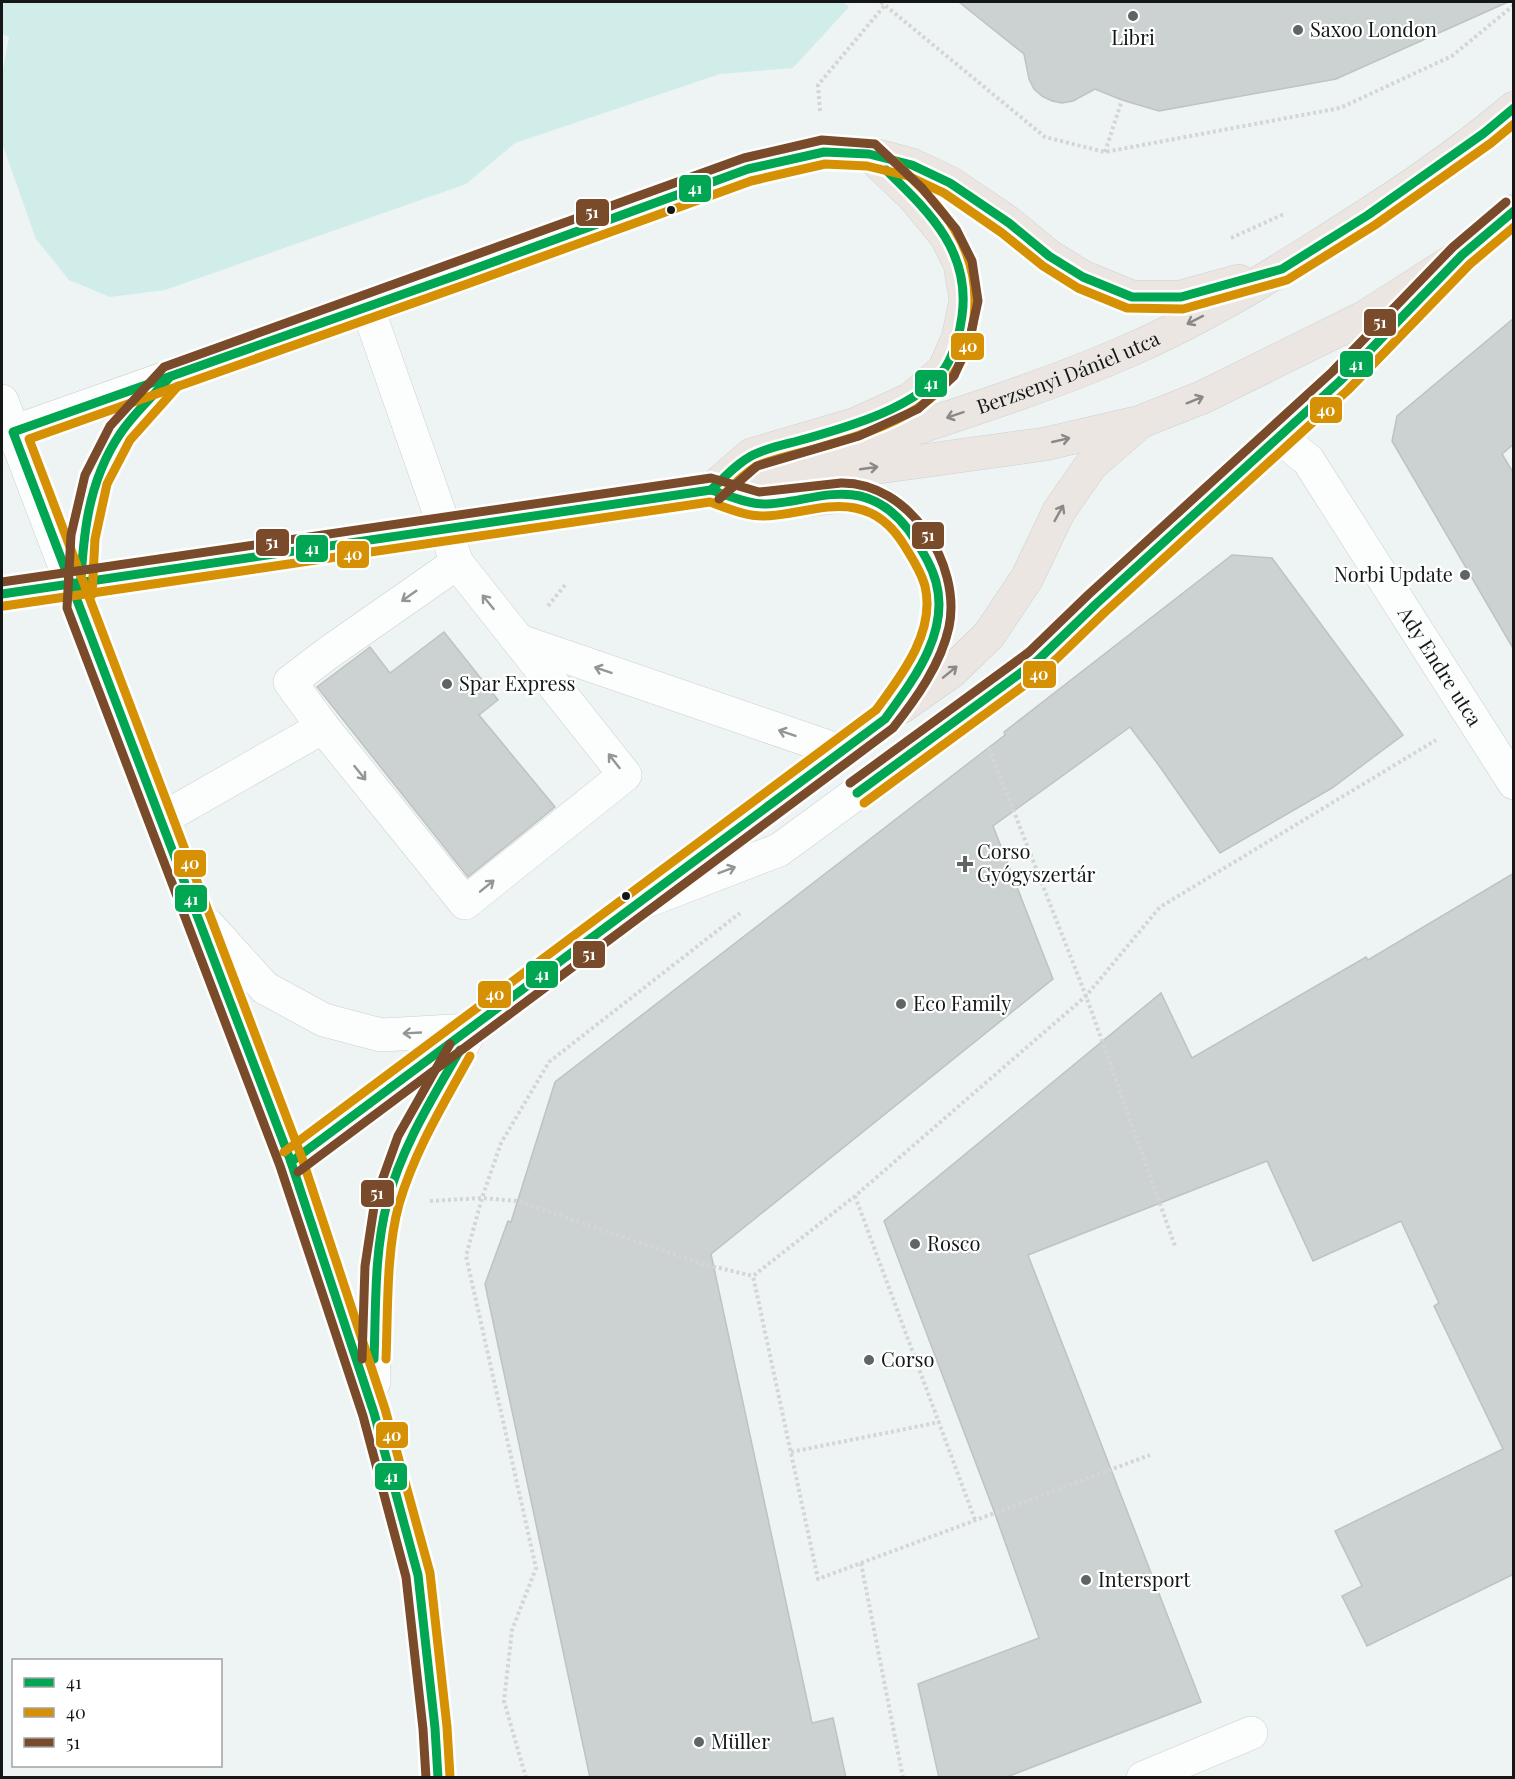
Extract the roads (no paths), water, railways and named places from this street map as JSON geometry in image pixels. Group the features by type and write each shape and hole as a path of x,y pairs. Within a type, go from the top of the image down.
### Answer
{"main road":[{"name":"Berzsenyi Dániel utca","path":"748,485 1041,386 1128,351 1200,318 1368,215 1484,133 1514,108"},
{"path":"869,154 912,165 950,183 1009,223 1049,256 1083,277 1131,297 1181,297 1282,269"},
{"path":"711,490 751,455 856,424 911,399 944,370 958,338 966,300 960,264 946,236 914,196 869,154"},
{"name":"Berzsenyi Dániel utca","path":"2,594 647,499 1045,444 1140,422 1203,398 1365,317 1462,255 1514,212"},
{"path":"885,719 952,671 989,635 1027,578 1059,511 1091,465 1140,422"},
{"path":"711,490 761,505 852,495 884,505 906,527 928,559 938,590 938,619 915,678 885,719"}],"street":[{"path":"13,432 748,169 824,152 869,154"},
{"path":"634,906 779,850 1037,661 1096,604 1340,381 1462,255"},
{"path":"367,306 457,563 625,775 465,903 323,727 290,682 457,563"},
{"path":"79,605 83,537 96,480 120,433 169,378"},
{"path":"2,401 291,1162 374,1413 418,1575 435,1728 438,1778"},
{"name":"Ady Endre utca","path":"1279,437 1308,460 1472,717 1503,742 1514,783"},
{"path":"520,641 843,752"},
{"path":"291,1162 885,719"},
{"path":"160,820 323,727"},
{"path":"194,910 265,988 324,1020 381,1035 471,1030"},
{"path":"374,1413 377,1266 387,1203 409,1141 471,1030"},
{"path":"1143,1778 1251,1733"}],"place":[{"name":"Libri","path":"1133,16"},
{"name":"Saxoo London","path":"1298,30"},
{"name":"Norbi Update","path":"1465,575"},
{"name":"Spar Express","path":"447,684"},
{"name":"Corso Gyógyszertár","path":"965,864"},
{"name":"Eco Family","path":"901,1004"},
{"name":"Rosco","path":"915,1244"},
{"name":"Corso","path":"869,1360"},
{"name":"Intersport","path":"1086,1580"},
{"name":"Müller","path":"699,1742"}]}
